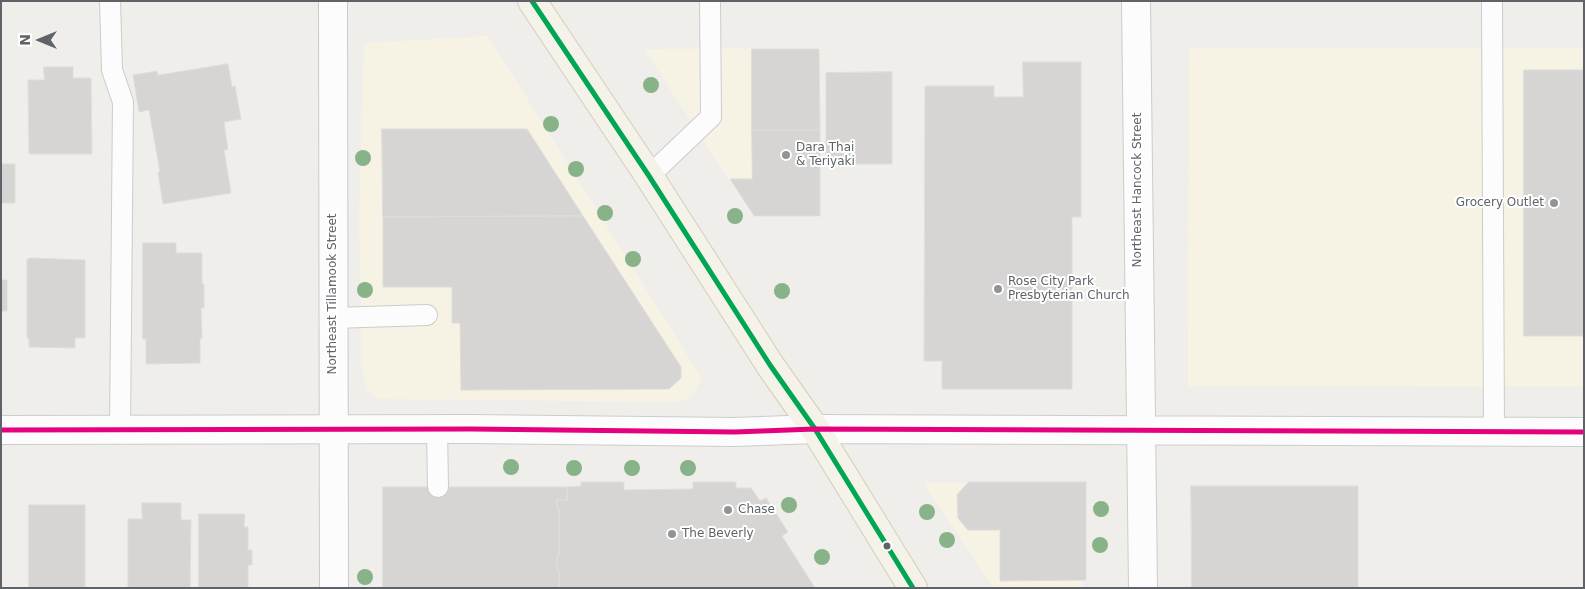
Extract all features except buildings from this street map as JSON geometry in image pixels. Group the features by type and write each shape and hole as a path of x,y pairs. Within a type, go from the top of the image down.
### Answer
{"main road":[{"path":"532,1 649,176 770,365 815,429 913,588"}],"street":[{"name":"Northeast Tillamook Street","path":"333,1 334,588"},
{"name":"Northeast Hancock Street","path":"1136,1 1143,588"},
{"path":"1,430 735,432 815,429 1584,432"}],"lane":[{"path":"110,1 112,70 122,102 120,430"},
{"path":"649,176 711,117 710,1"},
{"path":"1492,1 1494,432"},
{"path":"334,318 428,315"},
{"path":"437,430 438,486"}],"shaded area":[{"path":"488,36 702,379 690,398 679,402 378,399 367,390 362,369 359,219 364,43"},
{"path":"820,48 820,217 753,217 644,49"},
{"path":"1189,48 1584,48 1584,387 1188,386"},
{"path":"924,483 1083,483 1082,588 994,588"}],"transit line":[{"path":"532,1 649,176 770,365 815,429 913,588"},
{"path":"1,430 471,429 735,432 815,429 1584,432"}],"place":[{"name":"Dara Thai & Teriyaki","path":"786,155"},
{"name":"Grocery Outlet","path":"1554,203"},
{"name":"Rose City Park Presbyterian Church","path":"998,289"},
{"name":"Chase","path":"728,510"},
{"name":"The Beverly","path":"672,534"}]}
